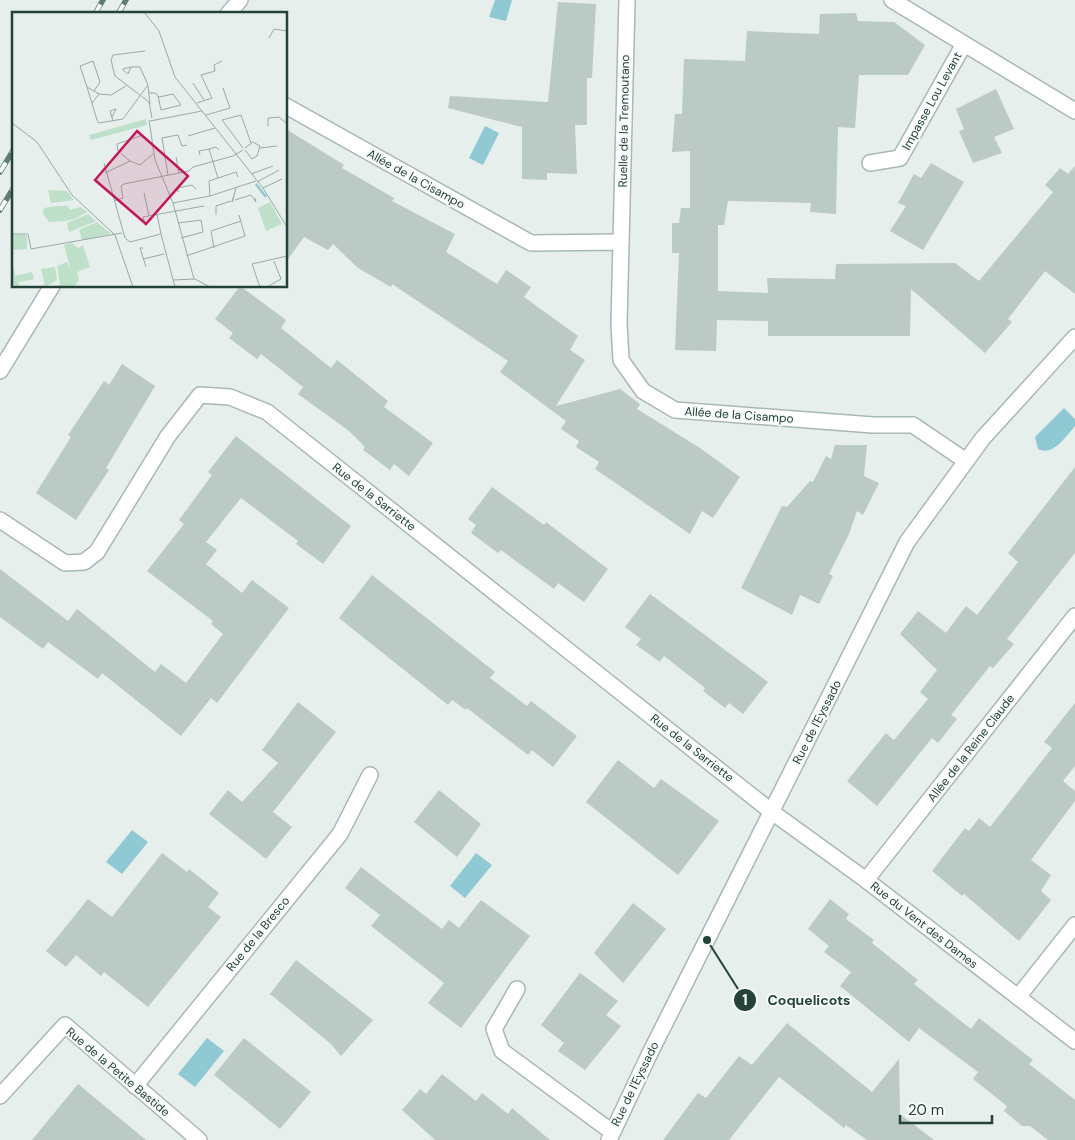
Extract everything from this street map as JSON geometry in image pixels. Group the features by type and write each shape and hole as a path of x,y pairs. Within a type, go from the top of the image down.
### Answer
{"street":[{"path":"230,12 240,0"},
{"name":"Ruelle de la Tremoutano","path":"621,242 627,0"},
{"path":"892,0 1075,110"},
{"name":"Impasse Lou Levant","path":"870,163 900,158 964,44"},
{"name":"Allée de la Cisampo","path":"288,107 531,243 621,242 619,324 621,360 643,391 676,410 873,425 913,425 966,461"},
{"path":"0,371 51,288"},
{"name":"Rue de l'Eyssado","path":"610,1136 907,542 983,438 1075,336"},
{"name":"Rue de la Sarriette","path":"0,520 65,563 84,562 97,552 168,436 200,395 230,397 268,412 772,812"},
{"name":"Allée de la Reine Claude","path":"866,880 1075,616"},
{"name":"Rue de la Bresco","path":"135,1086 340,834 370,775"},
{"name":"Rue du Vent des Dames","path":"772,812 866,880 1075,1040"},
{"path":"1018,997 1075,925"},
{"path":"517,989 494,1029 502,1051 610,1136"},
{"name":"Rue de la Petite Bastide","path":"0,1096 66,1025 199,1140"}],"water":[{"path":"495,0 512,0 506,21 489,17"},
{"path":"485,126 499,133 483,165 469,158"},
{"path":"1064,408 1075,419 1075,426 1054,448 1044,451 1038,449 1035,437"},
{"path":"132,830 148,842 122,874 106,862"},
{"path":"476,853 492,865 465,898 450,886"},
{"path":"207,1038 224,1051 195,1087 178,1074"}],"building":[{"path":"558,2 596,4 592,78 587,78 587,125 575,125 577,174 547,173 547,180 522,179 522,127 448,108 450,96 548,102"},
{"path":"856,13 858,21 894,22 925,45 908,75 859,75 855,128 838,127 836,214 810,212 811,203 728,201 724,225 718,225 718,291 768,293 767,278 835,279 836,264 955,263 979,281 1053,192 1045,185 1060,168 1068,174 1075,166 1075,294 1045,271 1008,319 1012,322 985,353 911,289 910,336 768,336 768,321 717,320 716,351 675,350 679,253 672,253 672,223 679,223 681,208 690,208 690,151 672,152 675,114 682,114 684,59 745,61 747,31 819,34 820,14"},
{"path":"996,89 1014,129 994,137 1002,153 973,163 959,131 964,129 956,109"},
{"path":"288,130 344,165 342,168 394,198 392,201 455,234 446,252 497,284 506,270 531,287 524,297 578,336 570,350 585,360 556,406 620,389 640,404 637,409 700,448 740,477 713,518 702,511 690,534 595,469 599,462 576,447 579,441 561,429 566,421 500,372 508,361 392,284 391,287 358,268 333,244 328,250 304,237 288,259"},
{"path":"931,163 964,182 923,250 890,231 906,206 898,203 914,174 921,178"},
{"path":"238,288 243,288 286,320 281,328 331,368 337,360 388,401 384,407 433,443 409,476 394,464 390,470 363,450 365,447 349,431 298,394 303,387 261,354 257,359 229,338 233,333 215,319"},
{"path":"122,364 155,386 106,468 109,470 76,520 36,493 71,437 68,435 104,381 109,385"},
{"path":"236,436 351,526 323,564 296,544 298,541 241,498 206,542 217,550 206,564 242,593 252,580 289,608 217,703 211,698 181,736 102,673 98,679 48,642 43,649 0,617 0,569 68,621 77,609 155,672 161,664 186,683 223,634 211,624 213,621 147,571 184,524 179,520 212,475 208,472"},
{"path":"835,445 867,445 864,476 879,483 863,515 857,511 849,534 829,574 833,576 819,604 800,595 792,615 741,588 782,506 787,507 810,481 813,482 826,456 831,459"},
{"path":"1075,467 1075,553 1007,639 1014,644 993,668 990,666 951,715 957,719 938,743 932,738 877,806 847,781 886,733 894,740 928,699 920,692 937,670 900,634 918,611 946,633 966,606 977,615 1018,562 1008,553"},
{"path":"492,487 544,525 546,522 608,569 584,602 558,583 554,589 501,550 498,553 471,533 476,525 468,519"},
{"path":"372,575 495,672 490,678 527,706 531,701 577,736 553,767 532,750 528,755 467,708 466,710 452,700 448,705 339,618"},
{"path":"650,594 768,682 743,714 729,703 725,708 703,691 705,688 664,656 660,662 636,645 641,639 625,627"},
{"path":"298,702 336,732 273,812 292,827 266,859 209,814 228,790 242,802 278,763 262,750"},
{"path":"1075,703 1075,766 1063,781 1075,791 1075,801 1031,860 1051,875 1041,891 1051,900 1019,941 964,894 962,896 932,871 965,828 969,831 979,818 990,827 1052,748 1044,742"},
{"path":"618,760 654,788 661,779 719,821 678,875 586,802"},
{"path":"439,790 481,824 457,857 414,822"},
{"path":"162,853 187,872 189,869 219,893 208,907 221,917 148,1007 104,972 101,976 76,955 66,967 46,951 88,899 112,917"},
{"path":"361,867 442,929 449,920 459,928 481,900 530,936 461,1028 428,1003 444,983 371,926 380,915 345,888"},
{"path":"830,899 849,914 846,919 874,940 872,943 918,980 914,984 971,1029 979,1018 1033,1060 1029,1064 1075,1100 1075,1140 1048,1140 1030,1126 1022,1126 1004,1111 1007,1106 973,1079 978,1072 919,1028 909,1042 840,986 851,972 824,952 829,946 808,929"},
{"path":"633,903 666,929 623,983 594,953"},
{"path":"296,960 373,1020 341,1056 331,1044 270,994"},
{"path":"580,973 618,1001 606,1015 621,1026 585,1070 558,1051 564,1043 541,1025"},
{"path":"787,1023 872,1092 899,1059 900,1114 934,1140 867,1140 846,1125 844,1128 779,1077 729,1140 663,1140 698,1093 706,1098 739,1056 752,1065"},
{"path":"244,1038 311,1092 280,1129 214,1075"},
{"path":"442,1074 476,1101 482,1093 508,1114 512,1108 550,1140 435,1140 402,1110 420,1089 426,1094"},
{"path":"78,1084 146,1140 32,1140"}],"railway":[{"path":"96,12 103,0"},
{"path":"119,12 126,0"},
{"path":"0,172 12,152"},
{"path":"0,210 12,190"}],"place":[{"name":"Coquelicots","path":"707,940"}]}
